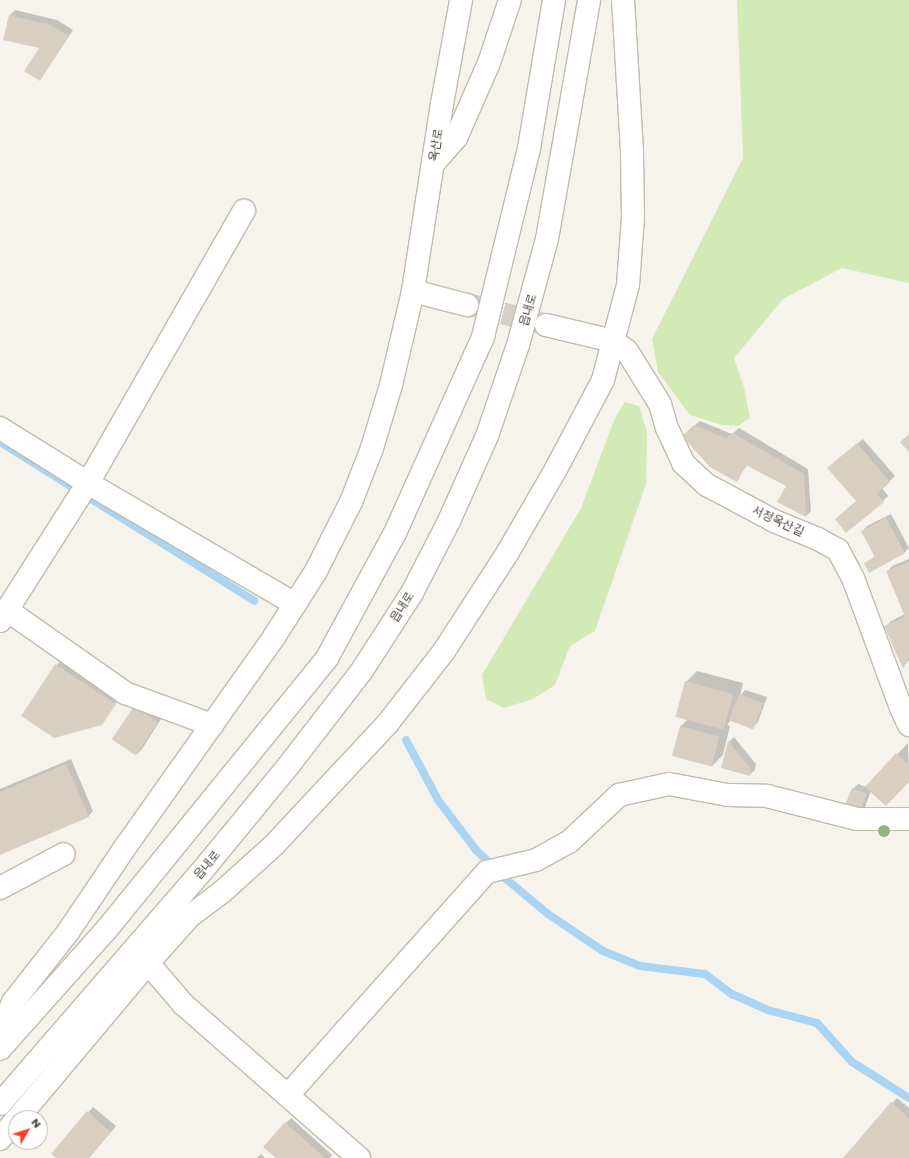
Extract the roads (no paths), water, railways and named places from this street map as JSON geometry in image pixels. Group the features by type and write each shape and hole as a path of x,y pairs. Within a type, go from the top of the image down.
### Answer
{"street":[{"name":"옥산로","path":"0,1034 13,1002 68,932 295,604 316,571 351,502 372,448 391,385 413,291 461,0"},
{"path":"433,164 456,138 488,63 510,0"},
{"path":"0,1049 107,929 327,658 394,533 483,337 529,148 554,0"},
{"name":"읍내로","path":"0,1104 202,871 289,765 361,672 412,593 449,521 487,436 518,345 547,239 590,0"},
{"path":"25,1110 148,963 190,916 222,892 274,846 388,723 444,651 508,552 557,467 603,380 628,285 633,217 632,151 622,0"},
{"path":"212,725 125,693 4,615 88,483 244,212"},
{"path":"413,291 468,305"},
{"path":"546,325 613,341"},
{"name":"서정옥산길","path":"613,341 627,351 660,404 667,428 683,463 707,485 774,520 818,539 838,550 853,578 906,707"},
{"path":"0,428 88,483 295,604"},
{"path":"288,1095 487,872 536,860 568,842 619,795 669,784 728,795 768,796 857,819 909,819"},
{"path":"0,888 64,854"},
{"path":"148,963 183,1004 359,1158"},
{"path":"0,1140 8,1130"}],"waterway":[{"path":"0,442 254,601"},
{"path":"406,740 438,800 476,850 506,879 548,914 603,951 640,966 705,974 732,994 768,1010 817,1023 852,1062 909,1098"}],"tunnel":[{"path":"471,305 544,324"}]}
